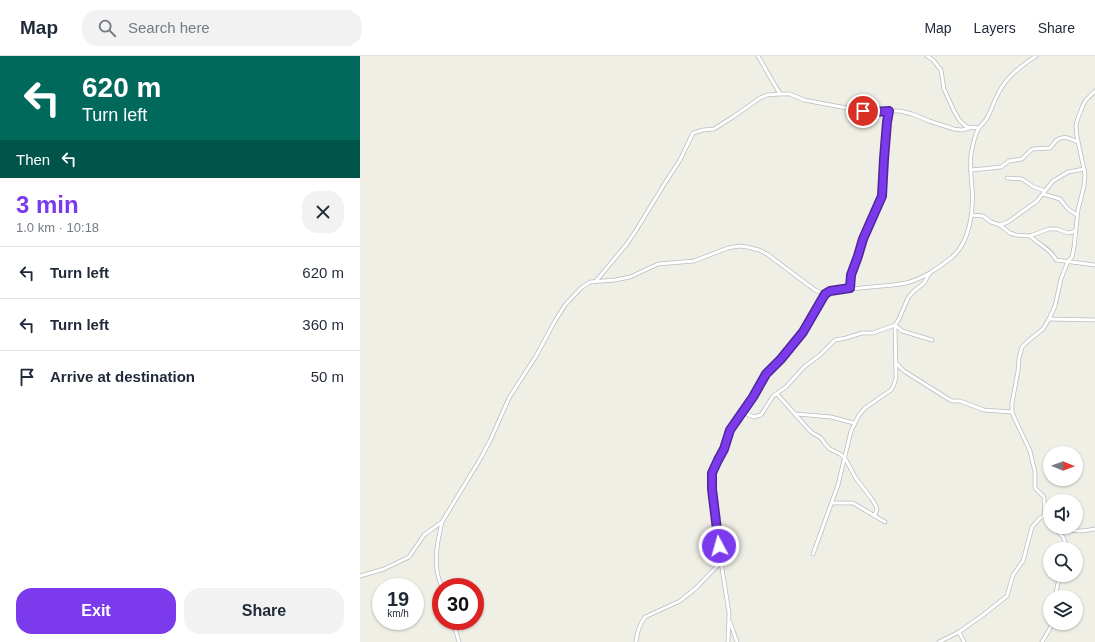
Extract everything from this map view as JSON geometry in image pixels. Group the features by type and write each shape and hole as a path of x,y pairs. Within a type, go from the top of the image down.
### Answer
{"street":[{"path":"758,56 780,94"},
{"path":"927,56 933,60 941,70 944,89 954,111 963,124 970,128"},
{"path":"728,642 729,618 712,489 712,473 724,449 730,430 753,397 766,374 781,359 803,332 825,294 830,291 850,288 893,285 907,282 929,274 958,252 967,236 971,215 971,155 978,128 988,116 998,93 1006,80 1036,56"},
{"path":"1043,496 1035,488 1035,472 1030,451 1012,412 1015,387 1022,347 1043,329 1049,319 1061,279 1068,261 1072,257 1077,215 1084,186 1085,174 1076,130 1078,118 1083,105 1095,92"},
{"path":"596,281 635,232 680,160 694,133 714,129 760,98 767,95 790,94 804,100 863,111 889,111 912,114 954,129 962,130 978,128"},
{"path":"850,288 851,275 863,239 882,196 889,111"},
{"path":"970,170 1001,167 1009,161 1022,159 1033,149 1050,148 1062,137 1078,142"},
{"path":"1000,225 1008,222 1034,203 1053,181 1065,174 1084,169"},
{"path":"1007,178 1022,179 1034,188 1060,199 1068,209 1077,215"},
{"path":"971,215 983,216 991,222 1000,225 1014,235 1030,236 1049,229 1057,229 1068,233 1076,230"},
{"path":"1030,236 1052,253 1056,260 1095,265"},
{"path":"438,578 436,551 442,522 490,441 509,398 536,356 565,305 586,284 596,281 624,279 637,275 658,264 694,261 728,248 739,246 759,250 815,290 825,294"},
{"path":"742,412 754,417 760,416 770,400 835,340 862,333 873,333 895,325 899,320 908,298 924,283 929,274"},
{"path":"1049,319 1095,320"},
{"path":"895,325 902,331 932,340"},
{"path":"814,554 832,503 842,470 848,439 854,423 865,408 894,387 896,377 895,325"},
{"path":"896,363 904,371 950,400 960,400 985,410 1012,412"},
{"path":"777,394 811,432 821,438 826,446 832,451 840,454 844,458 855,477 876,506 877,510 874,516"},
{"path":"796,414 831,417 854,423"},
{"path":"832,503 853,503 885,522"},
{"path":"939,642 959,632 1007,596 1013,575 1023,561 1032,527 1043,516"},
{"path":"360,576 384,569 409,557 424,535 442,522"},
{"path":"1083,531 1095,529"},
{"path":"636,642 638,630 645,617 680,601 696,588 721,562"},
{"path":"729,618 737,642"},
{"path":"456,630 459,642"},
{"path":"1042,642 1049,630"},
{"path":"959,632 964,642"}],"route":[{"path":"719,546 712,489 712,473 724,449 730,430 753,397 766,374 781,359 803,332 825,294 830,291 850,288 851,275 863,239 880,203 883,188 884,159 889,111 863,111"}]}
